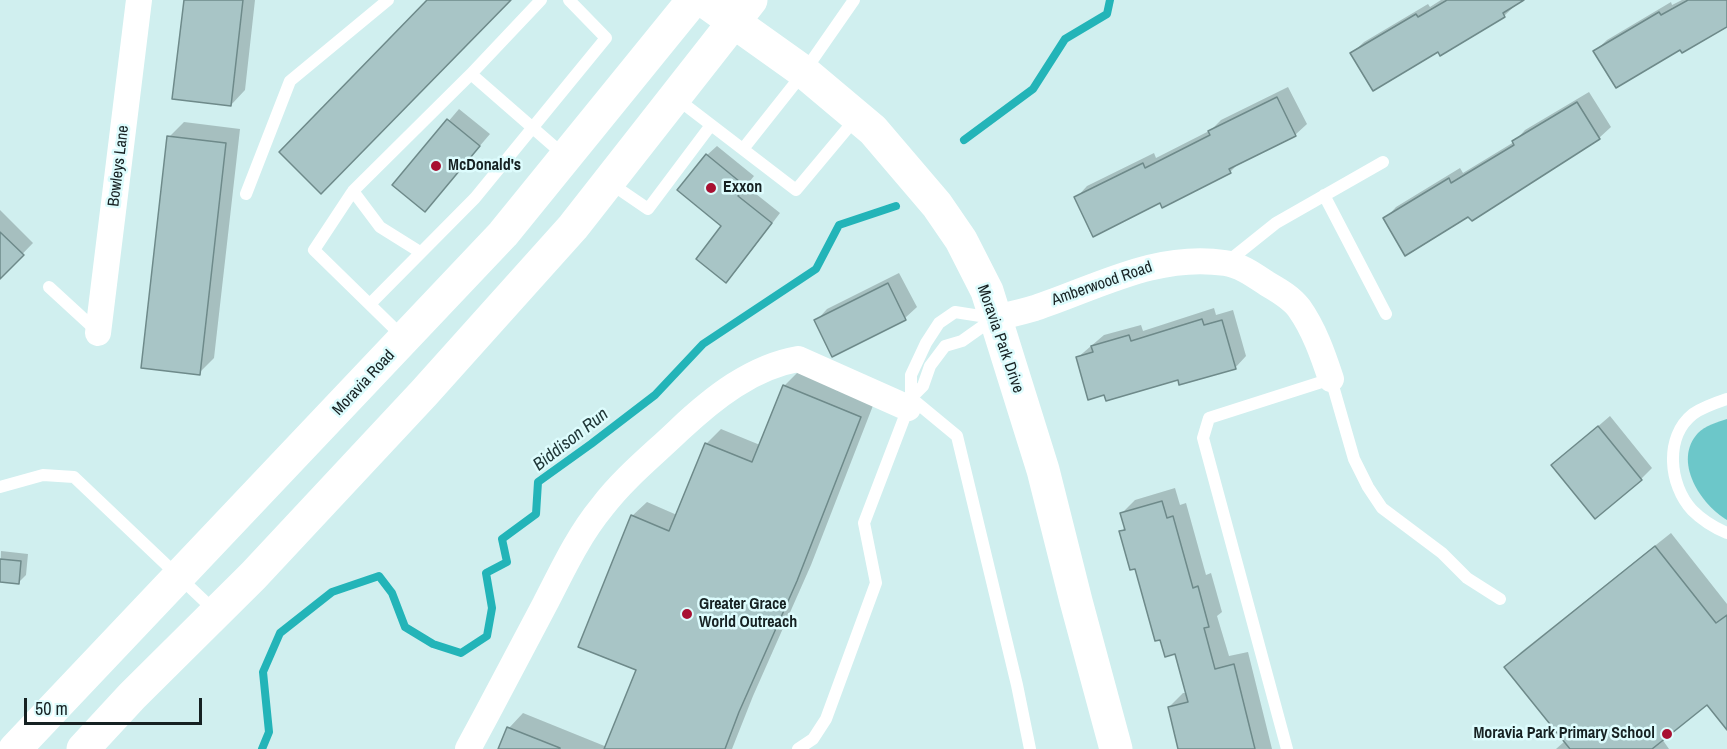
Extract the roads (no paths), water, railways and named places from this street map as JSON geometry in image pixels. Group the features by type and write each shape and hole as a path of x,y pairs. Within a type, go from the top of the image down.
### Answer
{"main road":[{"name":"Moravia Road","path":"15,749 503,234 693,0"},
{"name":"Moravia Park Drive","path":"702,0 742,12 804,72 873,130 937,205 961,240 987,291 1043,470 1116,749"},
{"path":"83,749 217,612 424,393 573,227 742,12"}],"street":[{"name":"Bowleys Lane","path":"98,333 139,0"},
{"name":"Amberwood Road","path":"995,318 1036,307 1144,267 1181,262 1226,263 1244,269 1286,295 1298,307 1312,331 1331,379"},
{"path":"468,749 576,544 601,508 614,492 688,422 726,390 780,362 798,359 910,403"}],"lane":[{"path":"246,194 290,81 388,0"},
{"path":"405,339 314,250 353,191 542,0"},
{"path":"370,304 475,198 606,38 568,0"},
{"path":"743,149 804,72 854,0"},
{"path":"471,74 566,157"},
{"path":"675,97 796,190 857,117"},
{"path":"609,182 648,209 711,125"},
{"path":"1226,263 1276,223 1383,162"},
{"path":"353,191 380,227 420,252"},
{"path":"1324,195 1386,314"},
{"path":"49,287 98,333"},
{"path":"910,403 911,375 926,343 939,323 955,312 995,318"},
{"path":"798,749 813,740 826,719 876,583 864,523 910,403 923,386 930,366 945,346 962,341 995,318"},
{"path":"1287,749 1203,438 1209,418 1331,379 1354,459 1382,508 1442,553 1467,578 1500,599"},
{"path":"1727,399 1707,406 1692,415 1679,430 1673,448 1673,468 1680,493 1692,510 1727,533"},
{"path":"910,403 957,436 1017,685 1030,749"},
{"path":"0,487 43,475 74,477 217,612"}],"waterway":[{"name":"Biddison Run","path":"964,140 1033,89 1065,39 1107,14 1110,0"},
{"name":"Biddison Run","path":"262,749 269,732 263,672 280,633 332,592 379,576 392,593 405,627 433,644 461,653 487,636 492,608 486,573 507,562 502,539 536,514 538,482 655,395 703,344 816,269 839,225 896,206"}],"place":[{"name":"McDonald's","path":"436,166"},
{"name":"Exxon","path":"711,188"},
{"name":"Greater Grace World Outreach","path":"687,614"},
{"name":"Moravia Park Primary School","path":"1667,734"}]}
